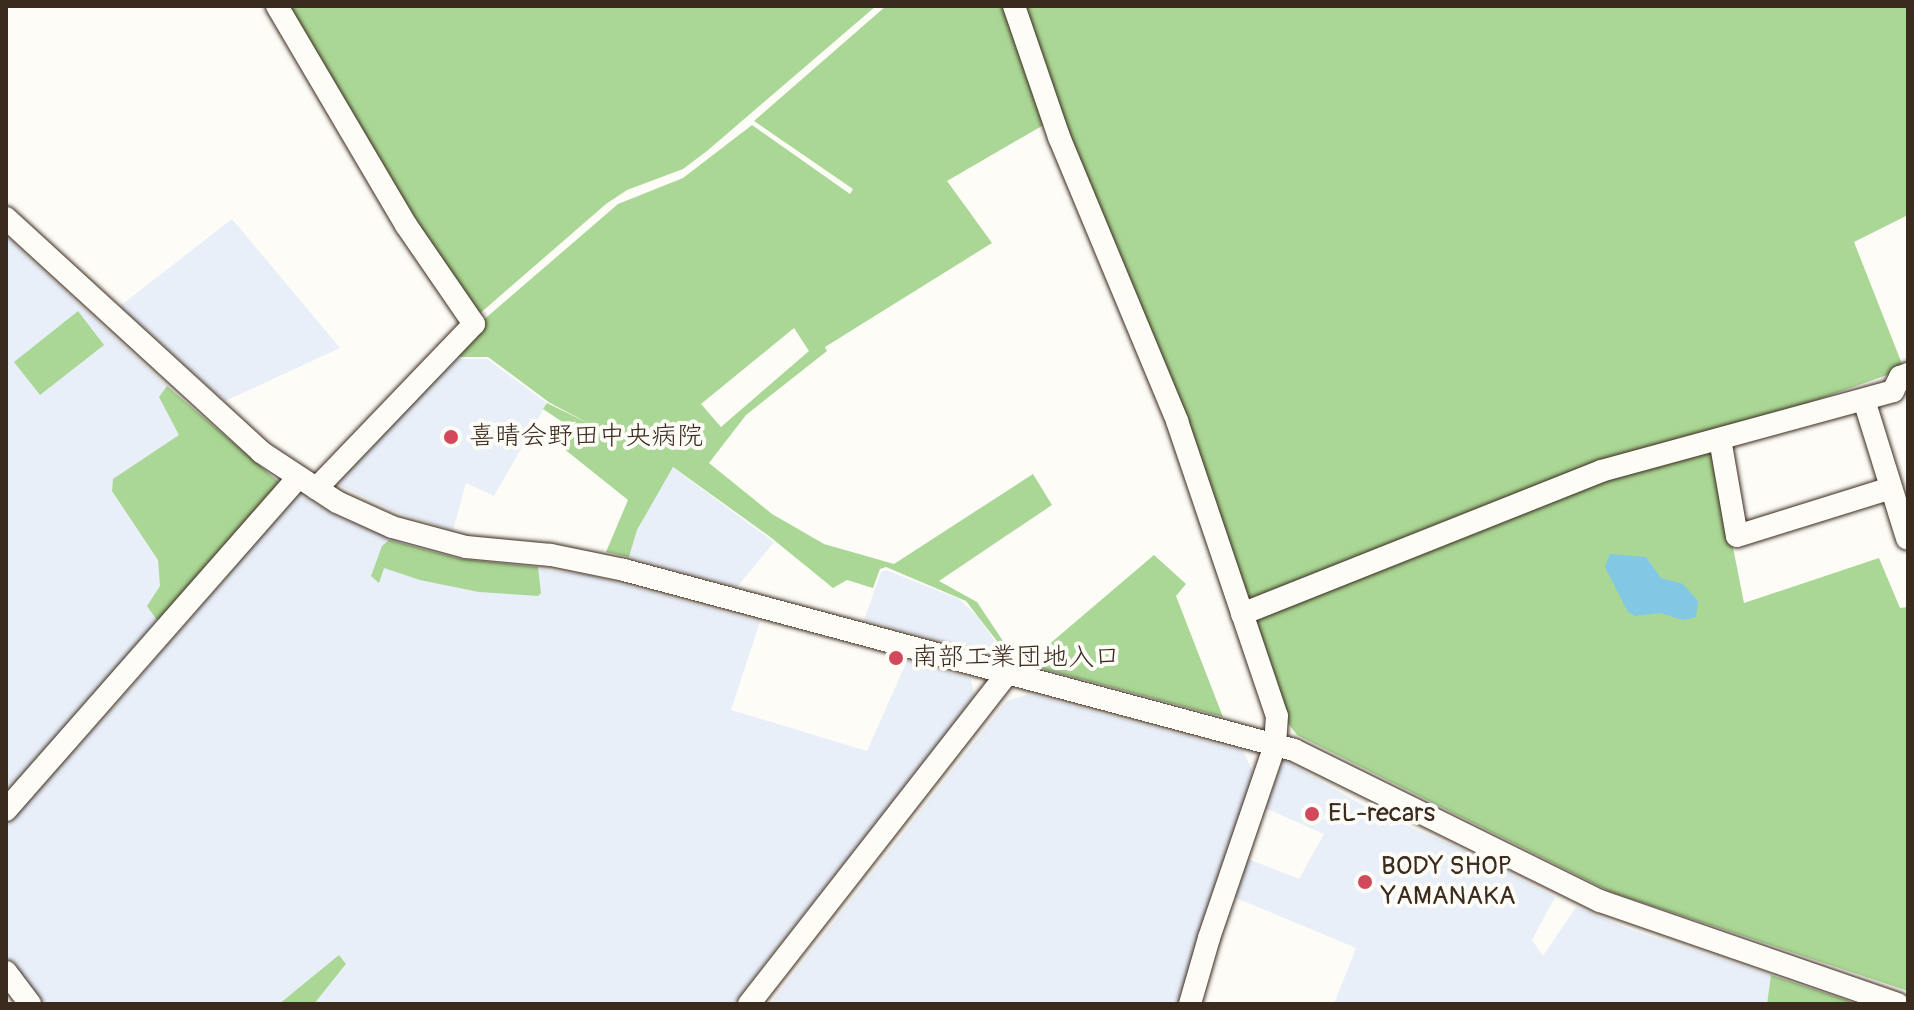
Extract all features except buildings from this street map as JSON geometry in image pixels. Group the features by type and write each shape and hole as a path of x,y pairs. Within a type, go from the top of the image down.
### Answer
{"street":[{"path":"6,810 307,484 474,324 406,225 277,6"},
{"path":"1014,6 1059,137 1177,421 1277,716 1275,745 1209,938 1190,1004"},
{"path":"6,218 238,431 307,484 366,516 427,539 466,547 579,559 1275,745 1359,780 1600,901 1898,1004"},
{"path":"1242,614 1601,471 1893,391 1900,377 1908,374"},
{"path":"1864,400 1891,488 1900,540"},
{"path":"1720,439 1737,536 1891,488"},
{"path":"749,1004 1006,675"},
{"path":"6,972 30,1004"}],"shaded area":[{"path":"232,219 340,348 225,401 120,306"},
{"path":"6,236 167,386 281,484 6,796"},
{"name":"喜晴会野田中央病院","path":"447,359 487,359 547,403 494,496 466,483 453,530 396,512 331,481"},
{"path":"672,467 774,542 737,587 629,557 637,530"},
{"path":"298,494 340,518 422,551 461,560 589,575 760,622 731,710 867,751 907,661 970,678 975,696 733,1004 314,1004 346,965 339,956 279,1004 38,1004 6,966 6,824 112,709"},
{"path":"886,570 959,599 979,618 1007,659 864,620 881,572"},
{"path":"1029,694 1243,751 1255,776 1181,1004 770,1004 1007,701"},
{"path":"1283,760 1375,812 1468,852 1555,897 1532,940 1543,956 1576,907 1634,931 1771,975 1767,1004 1334,1004 1356,948 1234,897 1246,858 1299,879 1324,834 1265,808"}],"green space":[{"path":"283,6 876,6 707,151 683,169 627,190 606,204 477,316"},
{"path":"886,6 1007,6 1047,123 947,181 992,243 825,347 827,351 746,415 709,463 772,514 824,544 894,564 1033,474 1052,505 939,581 977,602 1013,656 1010,658 966,601 886,567 880,569 873,588 847,580 833,588 769,536 673,467 637,530 629,557 606,552 628,500 563,448 573,429 543,409 547,403 592,425 550,403 488,357 449,357 473,329 618,204 683,178 752,125 850,194 853,189 754,121","holes":["794,328 809,351 721,427 701,404"]},
{"path":"1021,6 1908,6 1908,215 1854,242 1904,369 1249,601 1097,214"},
{"path":"78,311 104,345 40,395 14,362"},
{"path":"167,386 281,484 159,623 147,606 160,586 158,560 112,491 113,479 179,435 159,397"},
{"path":"1713,446 1744,603 1879,558 1900,608 1908,607 1908,991 1611,892 1297,735 1284,718 1254,620 1527,505"},
{"path":"389,540 461,559 538,567 541,593 538,596 479,592 420,580 384,568 379,583 371,576 382,546"},
{"path":"1154,555 1186,584 1176,596 1223,717 1032,666 1033,658"},
{"path":"339,955 346,964 314,1004 279,1004"},
{"path":"1771,975 1858,1004 1767,1004"}],"water":[{"path":"1610,554 1646,557 1661,578 1683,584 1698,601 1696,617 1683,620 1660,613 1635,616 1628,612 1605,567"}],"place":[{"name":"喜晴会野田中央病院","path":"451,437"},
{"name":"南部工業団地入口","path":"896,658"},
{"name":"EL-recars","path":"1312,814"},
{"name":"BODY SHOP YAMANAKA","path":"1365,882"}]}
